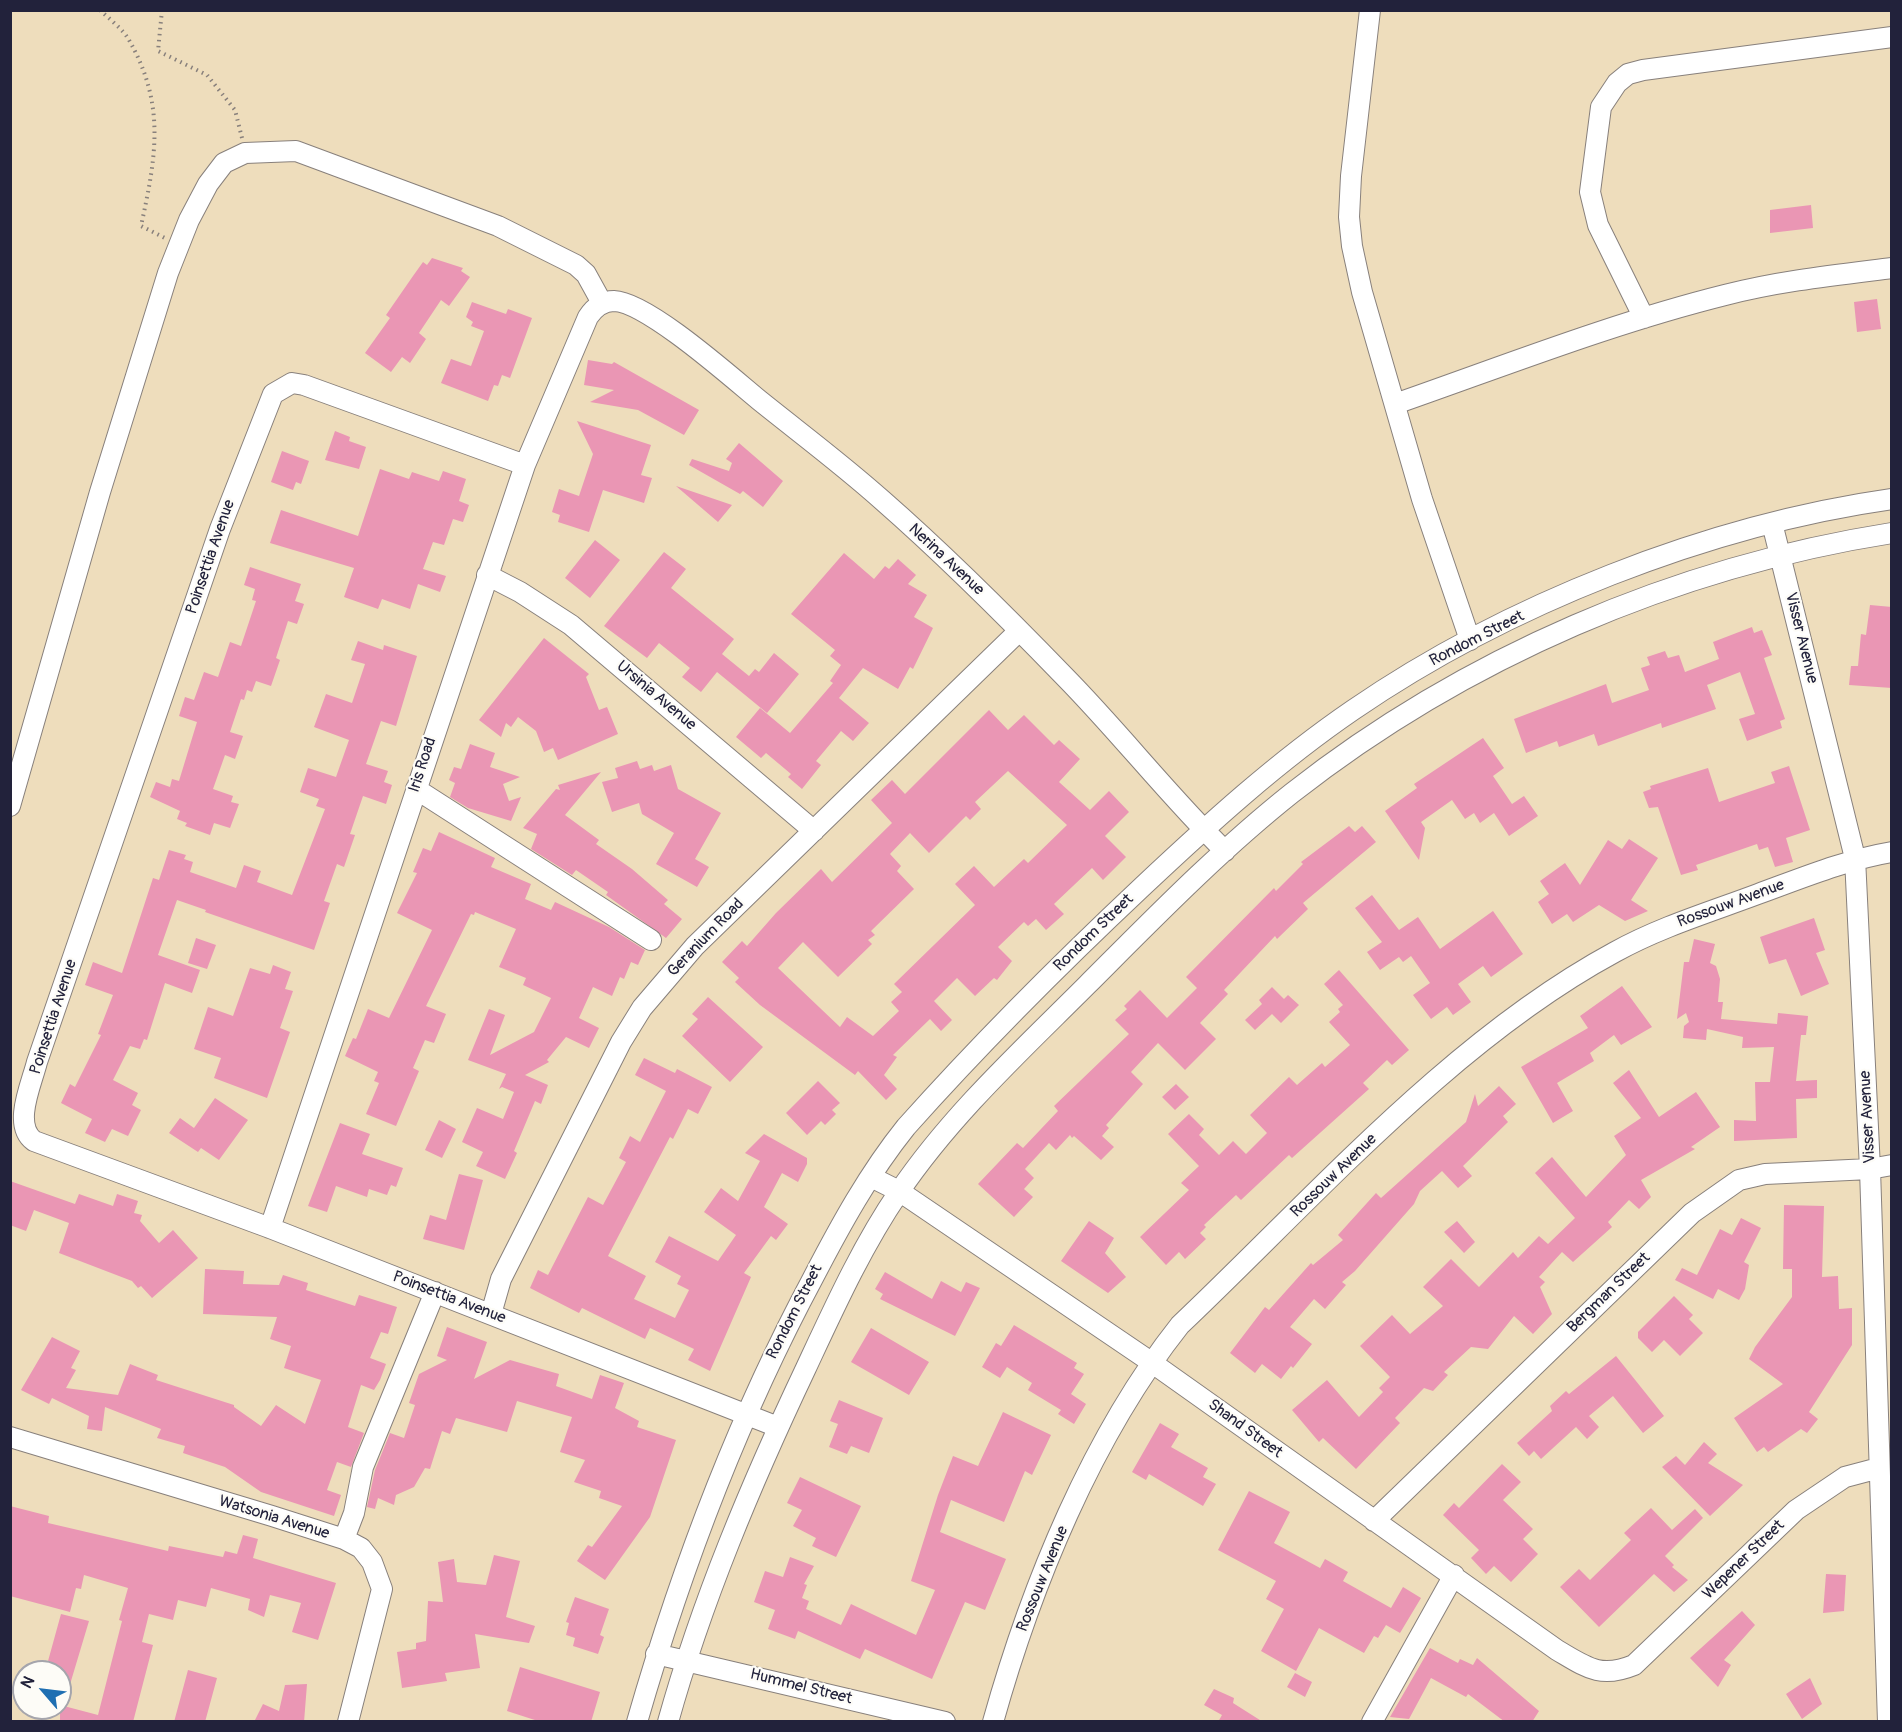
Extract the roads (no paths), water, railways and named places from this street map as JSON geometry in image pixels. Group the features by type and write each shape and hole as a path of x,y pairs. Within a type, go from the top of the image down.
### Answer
{"street":[{"path":"1370,10 1348,217 1352,246 1362,292 1422,499 1470,640"},
{"path":"1644,318 1598,225 1590,192 1601,107 1617,82 1628,74 1643,70 1892,37"},
{"path":"10,806 100,492 179,244 200,199 217,170 232,158 245,153 296,151 498,226 576,265 586,274 598,306"},
{"path":"1395,404 1644,318 1725,295 1779,283 1892,268"},
{"name":"Nerina Avenue","path":"598,306 615,301 633,307 692,345 818,445 948,560 1139,755 1203,830 1225,851"},
{"name":"Iris Road","path":"270,1228 525,465 598,306"},
{"name":"Poinsettia Avenue","path":"525,465 304,385 292,383 273,394 220,529 37,1062 24,1113 24,1125 30,1139 270,1228 778,1427"},
{"name":"Rondom Street","path":"637,1722 657,1654 701,1530 747,1414 800,1302 836,1234 871,1177 906,1127 1033,991 1203,830 1253,786 1353,710 1470,640 1637,565 1809,513 1892,499"},
{"name":"Visser Avenue","path":"1772,523 1855,858 1870,1169 1888,1722"},
{"name":"Rondom Street","path":"668,1722 685,1662 778,1427 834,1308 899,1191 975,1100 1135,937 1225,851 1292,793 1362,743 1439,693 1476,673 1525,648 1651,594 1781,554 1892,533"},
{"name":"Ursinia Avenue","path":"487,575 520,592 571,625 814,831"},
{"name":"Geranium Road","path":"491,1314 501,1279 632,1023 695,946 1019,631"},
{"path":"416,789 651,940"},
{"name":"Rossouw Avenue","path":"993,1722 1024,1624 1092,1464 1151,1362 1180,1325 1386,1126 1446,1071 1510,1021 1615,952 1667,927 1855,858 1892,852"},
{"name":"Bergman Street","path":"1374,1521 1692,1213 1724,1189 1739,1180 1765,1174 1870,1169 1892,1165"},
{"name":"Shand Street","path":"871,1177 899,1191 1151,1362 1557,1650 1590,1670 1620,1670"},
{"path":"344,1539 354,1514 363,1467 435,1292"},
{"name":"Watsonia Avenue","path":"10,1437 344,1539 361,1548 372,1562 382,1589 348,1722"},
{"name":"Wepener Street","path":"1620,1670 1634,1665 1796,1510 1845,1477 1879,1468"},
{"path":"1372,1722 1454,1575"},
{"name":"Hummel Street","path":"657,1654 685,1662 712,1665 945,1722"}]}
